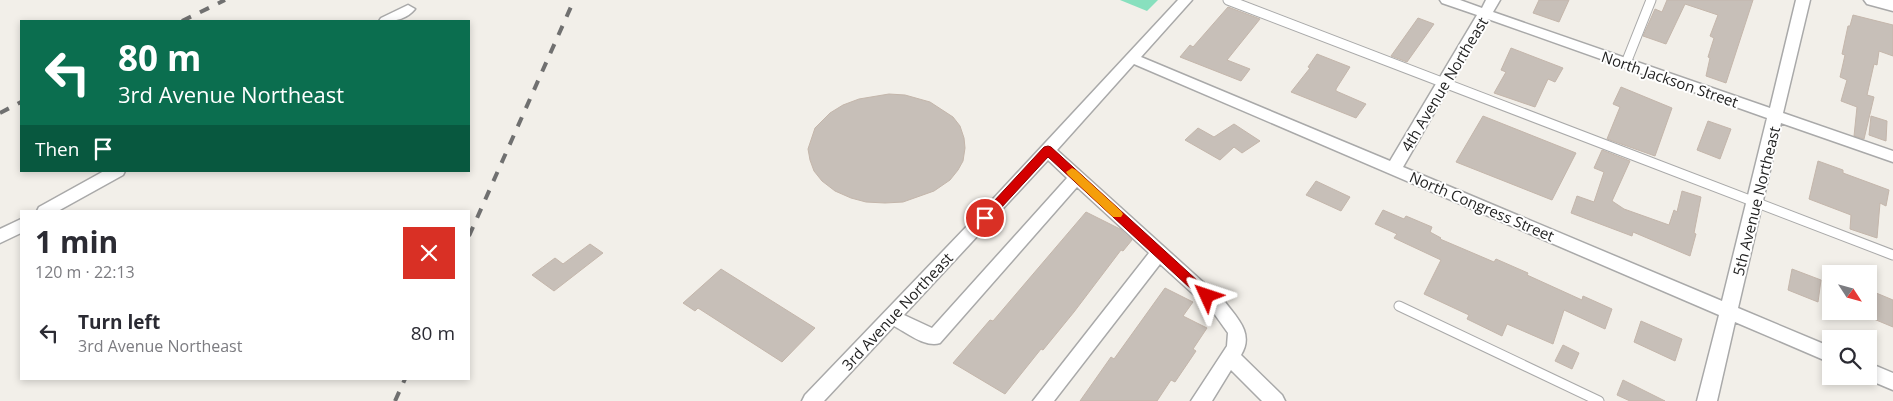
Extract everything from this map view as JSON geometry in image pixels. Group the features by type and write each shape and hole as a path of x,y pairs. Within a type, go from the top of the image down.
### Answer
{"street":[{"name":"3rd Avenue Northeast","path":"812,401 1048,150 1185,0"},
{"name":"North Jackson Street","path":"1447,0 1893,157"},
{"name":"4th Avenue Northeast","path":"1394,168 1493,0"},
{"name":"5th Avenue Northeast","path":"1707,401 1803,0"},
{"path":"1874,0 1893,6"},
{"path":"388,20 408,10"},
{"name":"North Congress Street","path":"1132,58 1822,351"},
{"path":"1048,150 1219,307 1237,331 1236,347 1201,401"},
{"path":"47,210 115,172"},
{"path":"892,317 934,338 1077,177"},
{"path":"0,236 20,226"},
{"path":"1043,401 1160,253"},
{"path":"1230,357 1275,401"},
{"path":"1877,375 1893,382"}],"lane":[{"path":"1228,0 1893,255"},
{"path":"1626,63 1651,0"},
{"path":"1399,306 1599,401"}],"green space":[{"path":"1120,0 1158,0 1147,11"}],"building":[{"path":"1539,0 1569,0 1559,22 1533,13"},
{"path":"1667,0 1753,0 1726,83 1706,76 1710,58 1708,57 1714,38 1710,36 1718,15 1685,4 1666,44 1643,36 1655,9 1662,12"},
{"path":"1228,7 1260,19 1227,60 1250,69 1241,81 1180,57 1190,45 1193,47"},
{"path":"1853,15 1893,25 1893,56 1879,51 1877,65 1874,64 1867,95 1874,97 1864,139 1854,136 1857,107 1841,101 1847,80 1840,77 1845,55 1842,54 1848,26 1850,26"},
{"path":"1418,18 1434,24 1407,62 1391,56"},
{"path":"1511,48 1563,68 1555,82 1548,79 1535,107 1494,93 1506,72 1501,70"},
{"path":"1317,54 1350,67 1336,91 1366,104 1356,118 1291,92 1310,68 1308,67"},
{"path":"1621,87 1672,108 1655,156 1607,139 1620,107 1613,104"},
{"path":"889,94 905,95 930,102 953,117 960,126 965,148 963,161 958,170 950,180 934,191 903,202 866,202 835,191 822,181 814,171 810,160 808,149 815,128 830,113 843,105 859,99"},
{"path":"1483,116 1576,153 1552,200 1456,162"},
{"path":"1871,116 1887,121 1886,141 1869,135"},
{"path":"1708,121 1731,129 1720,159 1697,150"},
{"path":"1234,124 1260,141 1242,153 1234,147 1220,160 1185,140 1198,128 1214,137"},
{"path":"1602,150 1630,161 1612,201 1624,209 1669,225 1674,210 1677,212 1682,191 1701,197 1694,233 1696,234 1690,256 1633,232 1632,236 1571,213 1577,196 1594,202 1604,172 1594,168"},
{"path":"1818,161 1843,170 1843,173 1889,190 1886,206 1880,203 1877,238 1850,229 1851,215 1809,199"},
{"path":"1316,181 1350,197 1341,211 1306,195"},
{"path":"1383,210 1404,219 1406,216 1432,227 1430,232 1440,239 1494,262 1496,259 1582,300 1583,296 1612,309 1605,329 1564,310 1553,344 1507,324 1502,336 1467,319 1469,315 1424,294 1441,260 1394,238 1397,234 1375,224"},
{"path":"1086,212 1120,229 1132,240 1123,251 1121,250 1074,312 1005,394 953,363 990,320 993,321"},
{"path":"590,244 603,253 554,291 532,275 555,258 563,264"},
{"path":"721,269 815,328 782,362 698,308 695,311 683,303"},
{"path":"1792,269 1821,280 1818,302 1788,290"},
{"path":"1165,288 1193,302 1183,316 1207,328 1193,349 1196,351 1175,382 1171,380 1157,401 1080,401 1111,357 1114,359"},
{"path":"1878,294 1893,300 1893,327 1876,320 1878,320"},
{"path":"1641,321 1682,339 1675,361 1634,342"},
{"path":"1563,345 1579,353 1572,369 1555,361"},
{"path":"1623,380 1665,401 1630,401 1617,395"}],"railway":[{"path":"184,20 225,0"},
{"path":"470,234 574,0"},
{"path":"0,113 20,103"},
{"path":"395,401 405,380"}],"slow traffic":[{"path":"1072,172 1117,214"}],"route":[{"path":"985,218 1048,150 1207,296"}]}
